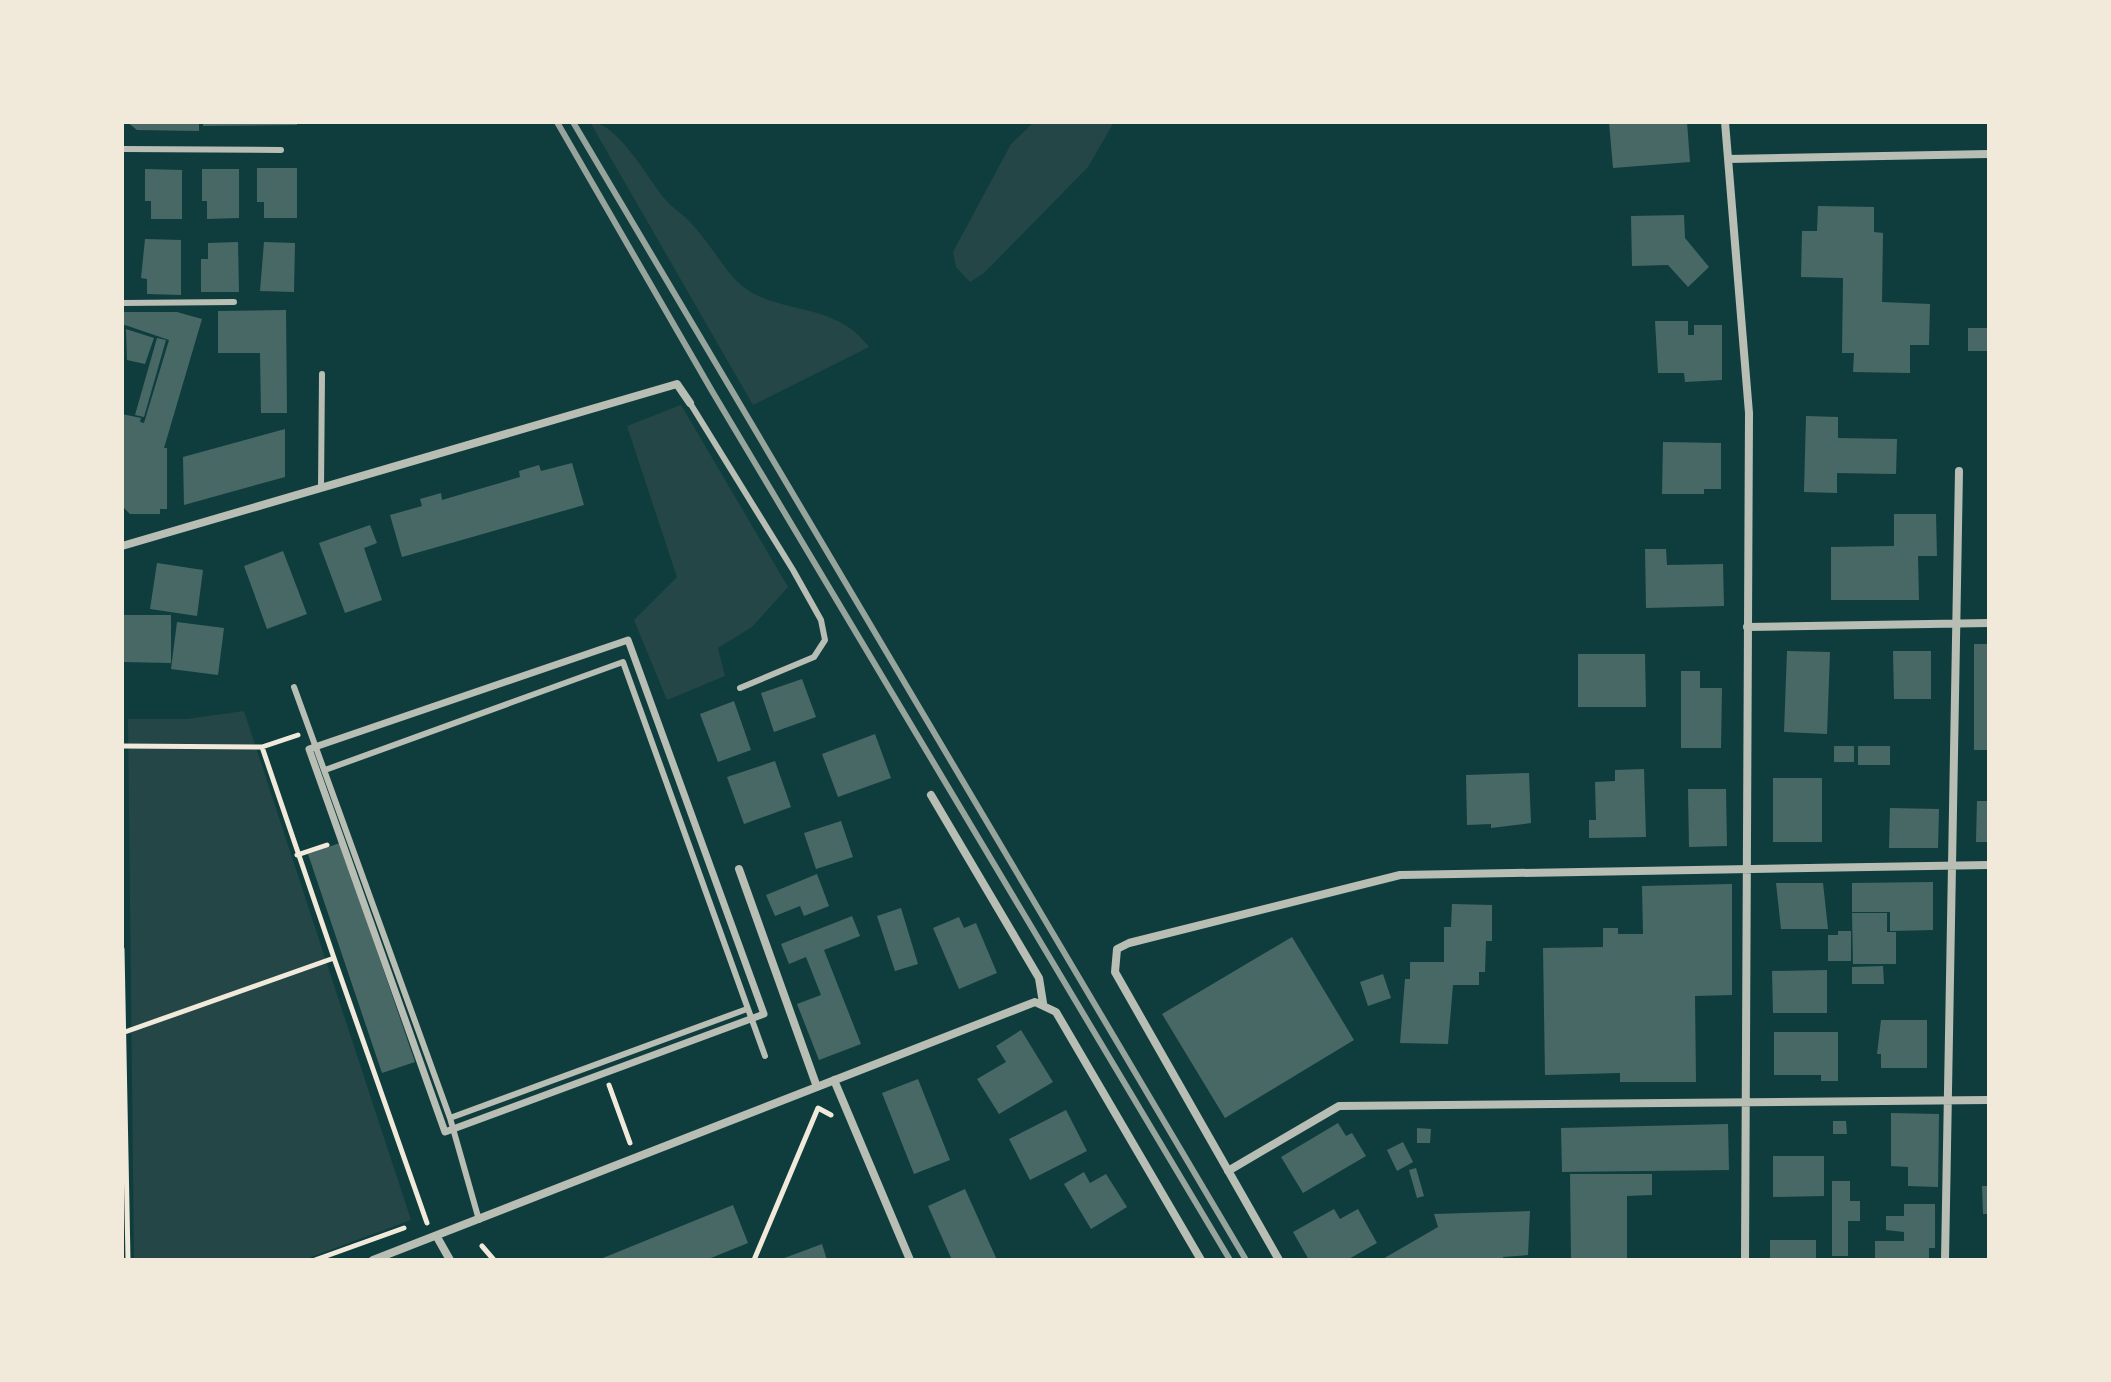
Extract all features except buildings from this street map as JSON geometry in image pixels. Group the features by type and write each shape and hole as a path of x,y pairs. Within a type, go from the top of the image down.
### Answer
{"street":[{"path":"1725,122 1749,413 1745,1260"},
{"path":"1728,159 1989,154"},
{"path":"122,546 677,384 690,403"},
{"path":"1945,1260 1959,471"},
{"path":"1747,627 1989,623"},
{"path":"628,640 764,1014 445,1132 342,840 309,749 628,640"},
{"path":"931,795 1039,978 1043,1003"},
{"path":"1279,1260 1115,972 1117,949 1140,939 1400,875 1989,865"},
{"path":"739,869 817,1087"},
{"path":"373,1260 1029,1002 1043,1003 1059,1017 1201,1260"},
{"path":"834,1080 910,1260"},
{"path":"1228,1171 1339,1106 1989,1100"},
{"path":"437,1237 450,1260"}],"lane":[{"path":"122,149 281,150"},
{"path":"122,303 234,302"},
{"path":"321,488 322,374"},
{"path":"690,403 793,570 821,620 825,640 814,657 740,688"},
{"path":"325,770 623,662 765,1056"},
{"path":"294,687 454,1129 479,1220"},
{"path":"450,1118 747,1009"}],"path":[{"path":"122,746 262,747 310,731"},
{"path":"262,747 425,1221"},
{"path":"297,855 342,840"},
{"path":"122,949 128,1260"},
{"path":"122,1033 334,958"},
{"path":"604,1073 630,1144"},
{"path":"754,1260 818,1108 831,1116 847,1110"},
{"path":"482,1246 494,1260"}],"shaded area":[{"path":"590,122 600,124 621,141 664,198 691,223 732,276 747,289 763,298 837,320 854,331 869,347 753,405"},
{"path":"1034,122 1114,122 1088,167 984,273 970,282 956,267 953,252 1011,144"},
{"path":"681,405 788,587 752,627 718,648 725,676 667,700 634,620 677,577 627,426"},
{"path":"244,711 411,1220 303,1260 134,1260 128,719 187,719"}],"railway":[{"path":"557,122 712,391 1230,1260"},
{"path":"573,122 1246,1260"}]}
